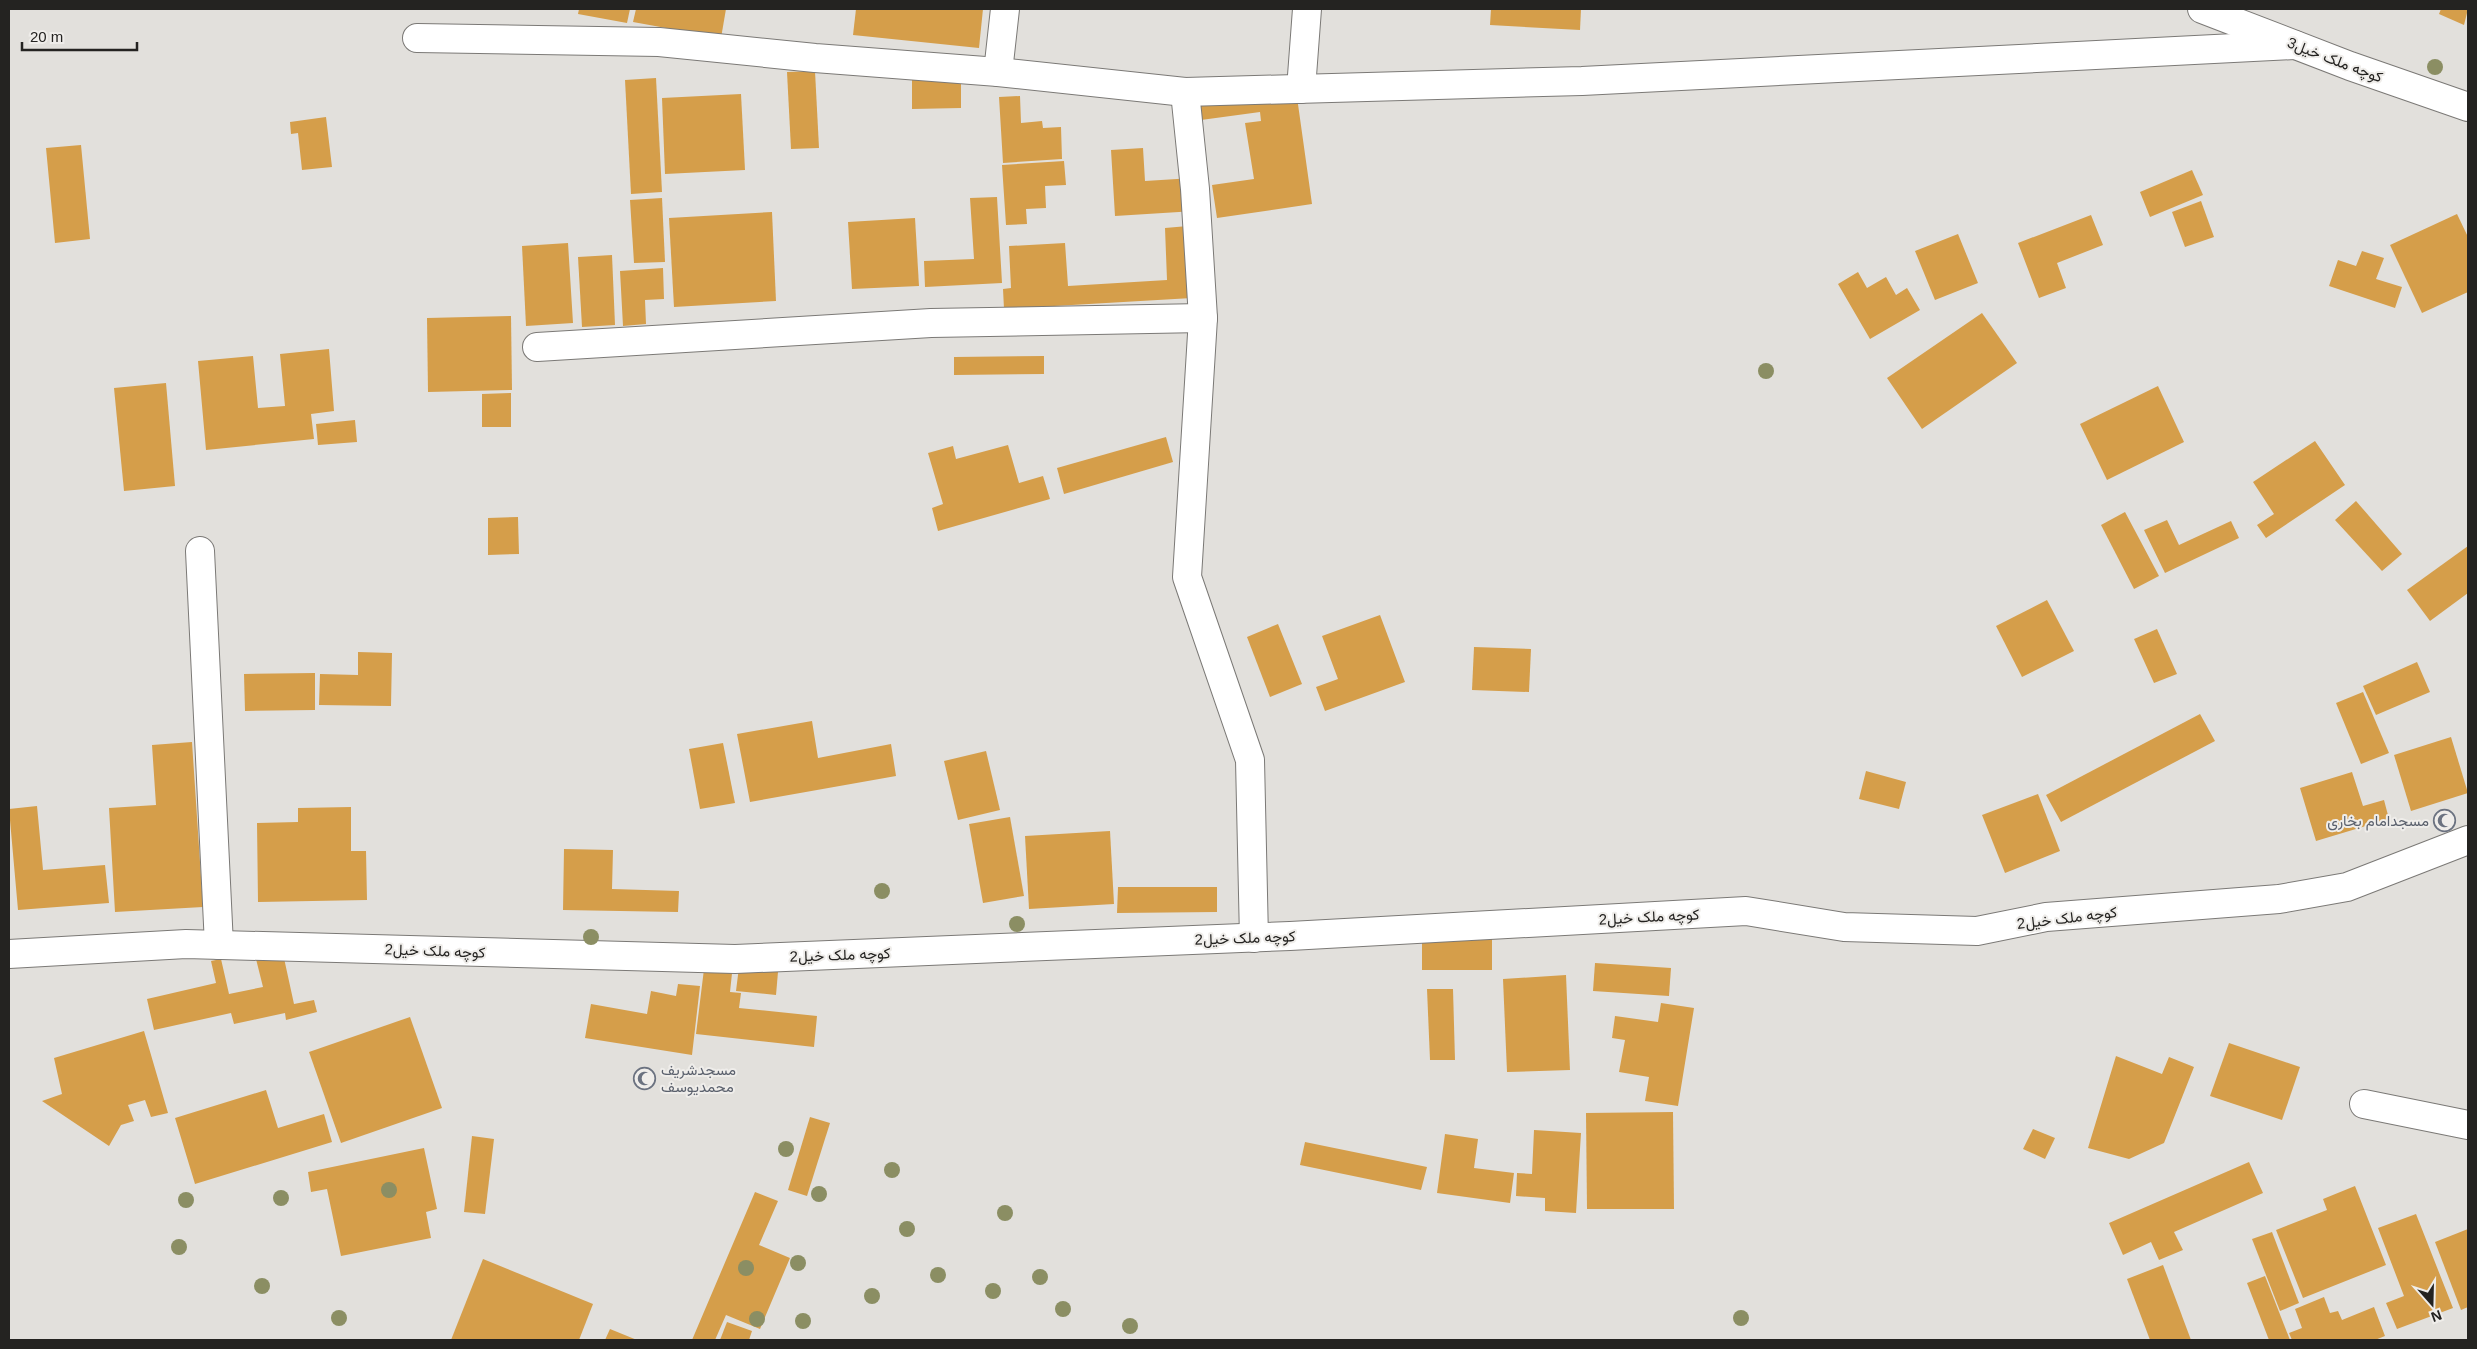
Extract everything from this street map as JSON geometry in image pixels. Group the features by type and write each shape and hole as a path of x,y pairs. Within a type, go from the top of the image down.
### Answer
{"street":[{"path":"998,72 1005,9"},
{"path":"1301,89 1307,9"},
{"name":"کوچه ملک خیل3","path":"2202,9 2350,66 2468,107"},
{"path":"417,38 659,42 815,58 998,72 1185,92 1582,81 2295,45"},
{"path":"1185,92 1195,188 1203,318 1187,577 1250,760 1254,938"},
{"path":"537,347 931,323 1203,318"},
{"path":"200,550 219,945"},
{"name":"کوچه ملک خیل2","path":"9,954 186,944 735,959 1254,938 1746,911 1844,927 1977,931 2046,917 2279,899 2348,887 2468,840"},
{"path":"2364,1104 2468,1125"}],"building":[{"path":"579,9 630,9 627,23 578,14"},
{"path":"636,9 726,9 721,38 633,22"},
{"path":"856,9 983,9 979,48 853,35"},
{"path":"1491,9 1581,9 1580,30 1490,25"},
{"path":"2441,9 2468,9 2464,25 2439,14"},
{"path":"815,71 819,148 791,149 787,72"},
{"path":"961,75 961,108 912,109 912,76"},
{"path":"656,78 662,192 631,194 625,80"},
{"path":"1296,90 1312,204 1217,218 1212,185 1254,179 1245,123 1261,121 1260,112 1201,120 1199,104"},
{"path":"741,94 745,170 665,174 662,98"},
{"path":"1020,96 1021,123 1042,121 1043,128 1061,127 1062,159 1003,163 999,97"},
{"path":"326,117 332,167 302,170 298,133 291,134 290,122"},
{"path":"81,145 90,239 55,243 46,148"},
{"path":"1143,148 1145,181 1193,178 1195,211 1115,216 1111,150"},
{"path":"1064,161 1066,185 1045,186 1046,208 1026,209 1027,224 1006,225 1002,165"},
{"path":"2192,170 2203,195 2150,217 2140,192"},
{"path":"997,197 1002,283 925,287 924,261 974,259 970,198"},
{"path":"662,198 665,262 634,263 630,200"},
{"path":"2201,201 2214,237 2185,247 2172,212"},
{"path":"772,212 776,301 674,307 669,218"},
{"path":"2457,214 2468,237 2468,292 2422,313 2390,245"},
{"path":"2091,215 2103,245 2057,263 2066,288 2039,298 2018,243"},
{"path":"915,218 919,286 852,289 848,222"},
{"path":"1188,226 1192,298 1004,309 1003,289 1011,288 1009,246 1065,243 1068,286 1167,280 1165,228"},
{"path":"1958,234 1978,283 1935,300 1915,251"},
{"path":"568,243 573,323 526,326 522,246"},
{"path":"2362,251 2384,258 2376,279 2402,287 2395,308 2329,286 2338,260 2356,266"},
{"path":"612,255 615,325 582,327 578,257"},
{"path":"663,268 664,299 645,300 646,324 623,326 620,271"},
{"path":"1858,272 1867,288 1886,277 1896,295 1907,288 1920,310 1870,339 1838,284"},
{"path":"1982,313 2017,363 1922,429 1887,378"},
{"path":"511,316 512,390 428,392 427,318"},
{"path":"329,349 334,411 311,414 314,439 206,450 198,361 253,356 258,408 285,406 280,354"},
{"path":"1044,356 1044,374 954,375 954,357"},
{"path":"166,383 175,486 124,491 114,388"},
{"path":"2158,386 2184,442 2107,480 2080,424"},
{"path":"511,393 511,427 482,427 482,394"},
{"path":"355,420 357,442 318,445 316,424"},
{"path":"1166,437 1173,462 1064,494 1057,468"},
{"path":"2315,441 2345,485 2266,538 2257,525 2274,514 2253,482"},
{"path":"1008,445 1019,483 1043,476 1050,499 938,531 932,508 943,504 928,453 953,446 956,459"},
{"path":"2356,501 2402,554 2382,571 2335,520"},
{"path":"2125,512 2159,576 2134,589 2101,525"},
{"path":"518,517 519,554 488,555 488,518"},
{"path":"2167,520 2179,545 2231,521 2239,538 2165,573 2144,530"},
{"path":"2468,546 2468,593 2430,621 2407,590"},
{"path":"2047,600 2074,651 2022,677 1996,626"},
{"path":"1380,615 1405,682 1325,711 1316,687 1338,679 1322,636"},
{"path":"1278,624 1302,684 1270,697 1247,637"},
{"path":"2157,629 2177,674 2154,683 2134,639"},
{"path":"1474,647 1531,649 1529,692 1472,690"},
{"path":"358,652 392,653 391,706 319,705 320,674 358,675"},
{"path":"2417,662 2430,692 2376,715 2363,686"},
{"path":"315,673 315,710 245,711 244,674"},
{"path":"2363,692 2389,753 2361,764 2336,703"},
{"path":"2200,714 2215,741 2061,822 2046,795"},
{"path":"812,721 818,758 891,744 896,776 750,802 737,734"},
{"path":"2451,737 2468,793 2411,811 2394,755"},
{"path":"192,742 203,907 115,912 109,808 156,805 152,745"},
{"path":"723,743 735,803 700,809 689,749"},
{"path":"986,751 1000,810 958,820 944,761"},
{"path":"1866,771 1906,782 1899,809 1859,799"},
{"path":"2352,772 2363,806 2384,800 2389,819 2316,841 2300,788"},
{"path":"2038,794 2060,851 2005,873 1982,815"},
{"path":"37,806 43,870 105,865 109,903 18,910 9,809"},
{"path":"351,807 351,851 366,851 367,900 258,902 257,823 298,822 298,808"},
{"path":"1010,817 1024,896 983,903 969,824"},
{"path":"1110,831 1114,904 1029,909 1025,836"},
{"path":"564,849 613,850 612,889 679,891 678,912 563,910"},
{"path":"1118,887 1217,887 1217,912 1117,913"},
{"path":"1422,938 1492,938 1492,970 1422,970"},
{"path":"282,949 294,1004 314,1000 317,1012 286,1020 285,1013 234,1024 231,1013 154,1030 147,999 216,983 211,961 221,959 229,994 263,987 255,955"},
{"path":"705,961 733,964 730,992 741,993 739,1008 817,1016 814,1047 696,1034"},
{"path":"1595,963 1671,968 1669,996 1593,991"},
{"path":"739,967 778,972 776,995 736,991"},
{"path":"1566,975 1570,1070 1507,1072 1503,979"},
{"path":"678,984 700,986 692,1055 585,1038 591,1004 647,1014 651,991 676,996"},
{"path":"1427,989 1453,989 1455,1060 1430,1060"},
{"path":"1661,1003 1694,1008 1678,1106 1645,1101 1649,1077 1619,1072 1625,1040 1612,1038 1615,1016 1658,1022"},
{"path":"410,1017 442,1108 341,1143 309,1052"},
{"path":"144,1031 168,1113 151,1117 145,1100 128,1105 134,1121 121,1125 109,1146 42,1101 62,1094 54,1058"},
{"path":"2229,1043 2300,1067 2282,1120 2210,1096"},
{"path":"2116,1056 2162,1074 2169,1057 2194,1067 2164,1143 2129,1159 2088,1148"},
{"path":"266,1090 278,1128 324,1114 332,1142 195,1184 175,1118"},
{"path":"1673,1112 1674,1209 1587,1209 1586,1113"},
{"path":"810,1117 830,1123 807,1196 788,1190"},
{"path":"2033,1129 2055,1138 2045,1159 2023,1149"},
{"path":"1534,1130 1581,1133 1576,1213 1545,1211 1545,1198 1516,1196 1517,1173 1532,1174"},
{"path":"1445,1134 1478,1139 1474,1168 1514,1173 1510,1203 1437,1193"},
{"path":"472,1136 494,1139 485,1214 464,1212"},
{"path":"1305,1142 1427,1167 1421,1190 1300,1165"},
{"path":"424,1148 437,1209 426,1212 431,1238 341,1256 327,1189 311,1192 308,1172"},
{"path":"2249,1162 2263,1193 2174,1232 2183,1250 2159,1260 2151,1242 2123,1255 2109,1223"},
{"path":"2355,1186 2386,1265 2303,1298 2276,1230 2327,1210 2323,1199"},
{"path":"755,1192 778,1201 759,1245 790,1258 760,1329 726,1315 715,1340 692,1340"},
{"path":"2416,1214 2453,1308 2397,1329 2386,1303 2404,1296 2378,1228"},
{"path":"2468,1229 2468,1307 2461,1310 2435,1242"},
{"path":"2272,1232 2299,1303 2280,1311 2252,1239"},
{"path":"483,1259 593,1304 579,1340 451,1340"},
{"path":"2163,1265 2191,1340 2150,1340 2127,1279"},
{"path":"2265,1276 2290,1340 2269,1340 2247,1283"},
{"path":"2324,1297 2330,1313 2338,1311 2342,1320 2374,1307 2385,1336 2375,1340 2292,1340 2289,1333 2302,1328 2295,1309"},
{"path":"727,1322 752,1331 749,1340 720,1340"},
{"path":"610,1329 637,1340 605,1340"}],"place":[{"name":"مسجدامام بخاری","path":"2445,821"},
{"name":"مسجدشریف محمدیوسف","path":"645,1079"}]}
